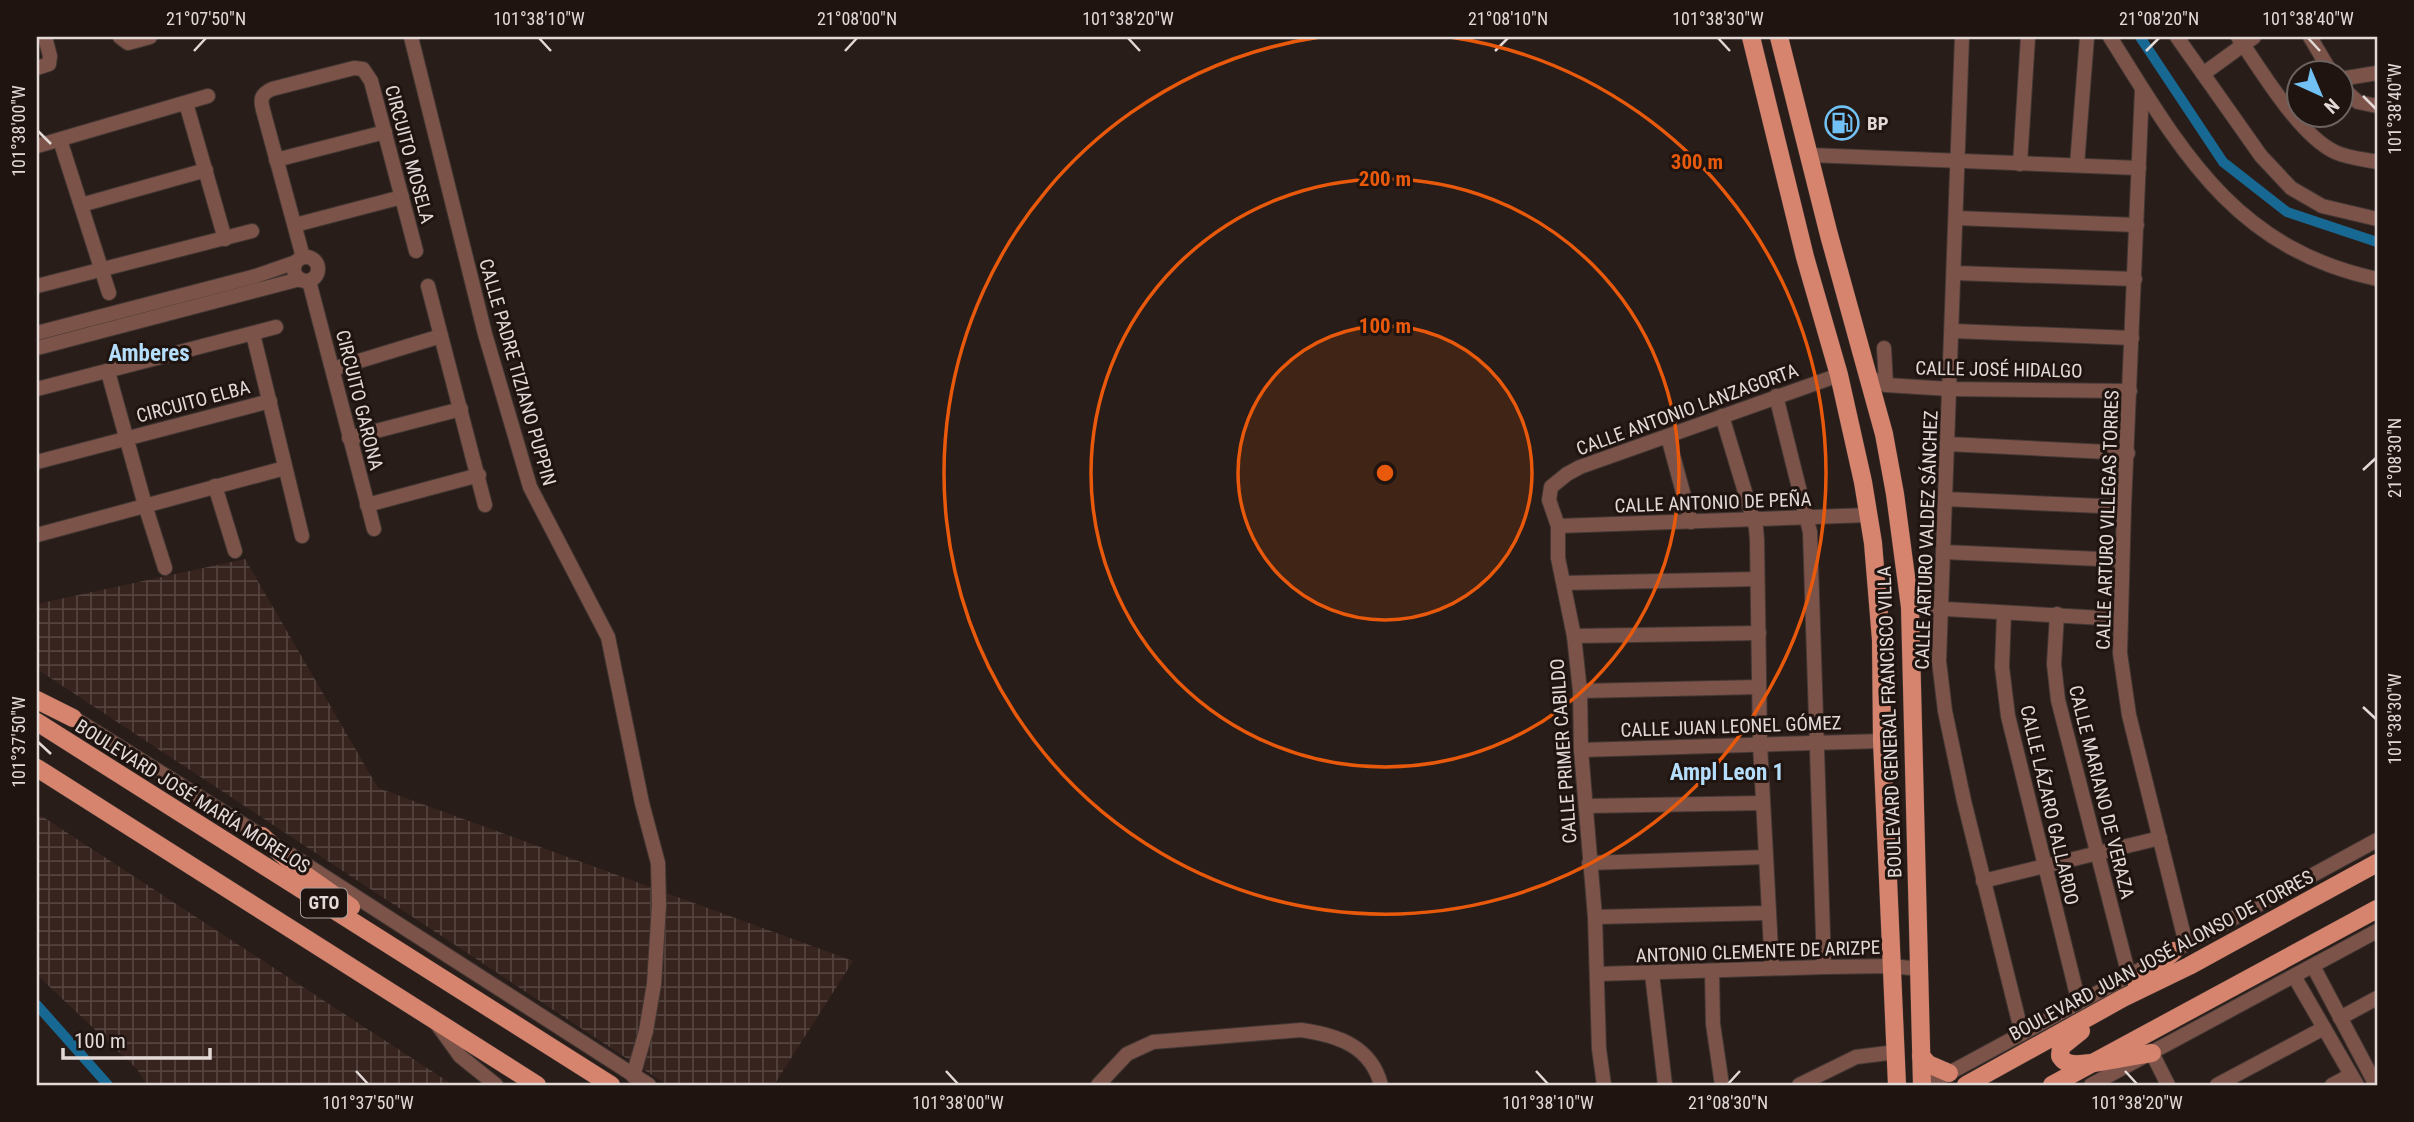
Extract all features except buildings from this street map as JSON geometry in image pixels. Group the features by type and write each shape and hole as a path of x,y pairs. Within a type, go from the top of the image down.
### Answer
{"main road":[{"name":"BOULEVARD GENERAL FRANCISCO VILLA","path":"1751,37 1805,257 1839,375 1869,515 1881,640 1882,741 1897,1085"},
{"name":"BOULEVARD GENERAL FRANCISCO VILLA","path":"1779,37 1829,235 1884,433 1895,494 1910,607 1924,1085"},
{"path":"37,701 74,718"},
{"name":"BOULEVARD JOSÉ MARÍA MORELOS","path":"37,722 611,1085"},
{"name":"GTO","path":"37,768 537,1085"},
{"path":"262,836 300,871 396,939 440,976"},
{"path":"1888,859 1892,873 1898,949 1902,959 1919,969"},
{"name":"BOULEVARD JUAN JOSÉ ALONSO DE TORRES","path":"1966,1085 2377,863"},
{"path":"2052,1085 2377,909"},
{"path":"2152,1053 2074,1064 2066,1062 2060,1056 2061,1047 2180,948"},
{"path":"1892,966 1907,974 1913,984 1915,1030 1921,1052 1928,1064 1949,1073"}],"street":[{"path":"37,68 49,64 50,56 45,37"},
{"path":"120,37 128,43 150,37"},
{"name":"CALLE PADRE TIZIANO PUPPIN","path":"411,37 485,334 530,487 608,637 642,803 658,863 659,905 654,984 646,1031 633,1076"},
{"name":"CALLE ARTURO VALDEZ SÁNCHEZ","path":"1962,37 1939,661 1945,711 1983,881 2022,1034"},
{"path":"2021,164 2028,37"},
{"path":"2077,165 2087,37"},
{"path":"2110,37 2186,153 2220,194 2240,213 2313,260 2337,270 2377,279"},
{"path":"2177,37 2261,156 2291,188 2322,206 2377,219"},
{"path":"2310,37 2324,60"},
{"path":"2203,74 2245,39 2285,103 2314,136 2337,153 2377,162"},
{"name":"CIRCUITO MOSELA","path":"276,160 261,103 263,94 336,72 363,69 371,81 416,251"},
{"path":"2354,77 2377,73"},
{"name":"CALLE ARTURO VILLEGAS TORRES","path":"2142,89 2120,653 2129,715 2160,838 2180,948"},
{"path":"37,146 208,96"},
{"path":"2354,98 2358,102 2377,106"},
{"path":"186,103 225,239"},
{"path":"305,280 294,272 299,260 295,225 276,160 385,132"},
{"path":"60,139 109,293"},
{"path":"1809,155 2138,168"},
{"path":"81,205 206,170"},
{"path":"295,225 402,197"},
{"path":"1956,218 2137,225"},
{"path":"37,286 252,231"},
{"path":"37,333 112,313 258,283 305,280 318,274 318,263 309,256 258,283 116,328 37,348"},
{"path":"1955,273 2135,279"},
{"name":"CIRCUITO GARONA","path":"305,280 333,369 374,529"},
{"path":"428,286 485,505"},
{"path":"112,313 116,328"},
{"path":"37,390 276,327"},
{"path":"1952,331 2132,338"},
{"name":"CIRCUITO ELBA","path":"253,334 302,536"},
{"path":"333,369 441,336"},
{"path":"1884,348 1886,385"},
{"name":"CIRCUITO ELBA","path":"108,372 165,568"},
{"name":"CALLE ANTONIO LANZAGORTA","path":"1558,526 1549,499 1552,488 1567,474 1609,456 1839,375"},
{"name":"CALLE JOSÉ HIDALGO","path":"1869,377 1886,385 1950,389 2130,391"},
{"path":"1776,396 1808,517 1824,967"},
{"name":"CIRCUITO ELBA","path":"37,462 270,401"},
{"path":"349,438 461,409"},
{"path":"1722,416 1754,520 1757,540 1760,744 1772,968"},
{"path":"1668,437 1691,522"},
{"path":"1947,444 2128,453"},
{"path":"37,535 285,468"},
{"path":"367,505 479,475"},
{"path":"215,486 235,551"},
{"path":"1945,499 2124,507"},
{"name":"CALLE ANTONIO DE PEÑA","path":"1558,526 1869,515"},
{"name":"CALLE PRIMER CABILDO","path":"1558,526 1558,558 1574,636 1580,691 1581,750 1595,917 1598,1028 1604,1085"},
{"path":"1943,552 2122,560"},
{"path":"1564,583 1757,579"},
{"path":"1910,607 2120,619"},
{"name":"CALLE LÁZARO GALLARDO","path":"2004,613 2003,667 2008,716 2079,1003"},
{"name":"CALLE MARIANO DE VERAZA","path":"2057,614 2054,664 2058,700 2129,976"},
{"path":"1574,636 1759,632"},
{"path":"1580,691 1759,687"},
{"path":"37,694 649,1085"},
{"name":"CALLE JUAN LEONEL GÓMEZ","path":"1581,750 1882,741"},
{"path":"1586,806 1763,803"},
{"path":"1983,881 2160,838"},
{"path":"1924,1085 2377,840"},
{"path":"1589,863 1766,857"},
{"path":"1595,917 1768,913"},
{"path":"2091,1085 2377,931"},
{"name":"ANTONIO CLEMENTE DE ARIZPE","path":"1598,974 1824,967 1892,966 1919,969"},
{"path":"2312,966 2340,1018 2371,1062 2376,1085"},
{"path":"1712,972 1712,997 1722,1085"},
{"path":"1652,974 1665,1085"},
{"path":"2294,976 2354,1080 2332,1085"},
{"path":"2340,1018 2377,998"},
{"path":"434,1020 460,1056 495,1085"},
{"path":"2217,1085 2324,1028"},
{"path":"1098,1085 1127,1054 1153,1042 1301,1030 1318,1032 1352,1044 1373,1064 1381,1085"},
{"path":"1799,1085 1856,1057 1896,1052"},
{"path":"2152,1053 2168,1085"}],"shaded area":[{"path":"245,559 378,788 853,961 774,1085 667,1085 37,669 37,604"},
{"path":"37,813 453,1085 147,1085 137,1069 37,975"}],"waterway":[{"path":"2140,37 2223,162 2287,212 2377,242"},
{"path":"37,1005 108,1085"}],"place":[{"name":"BP","path":"1842,123"}],"district":[{"name":"Amberes","path":"149,353"},
{"name":"Ampl Leon 1","path":"1727,772"}]}
